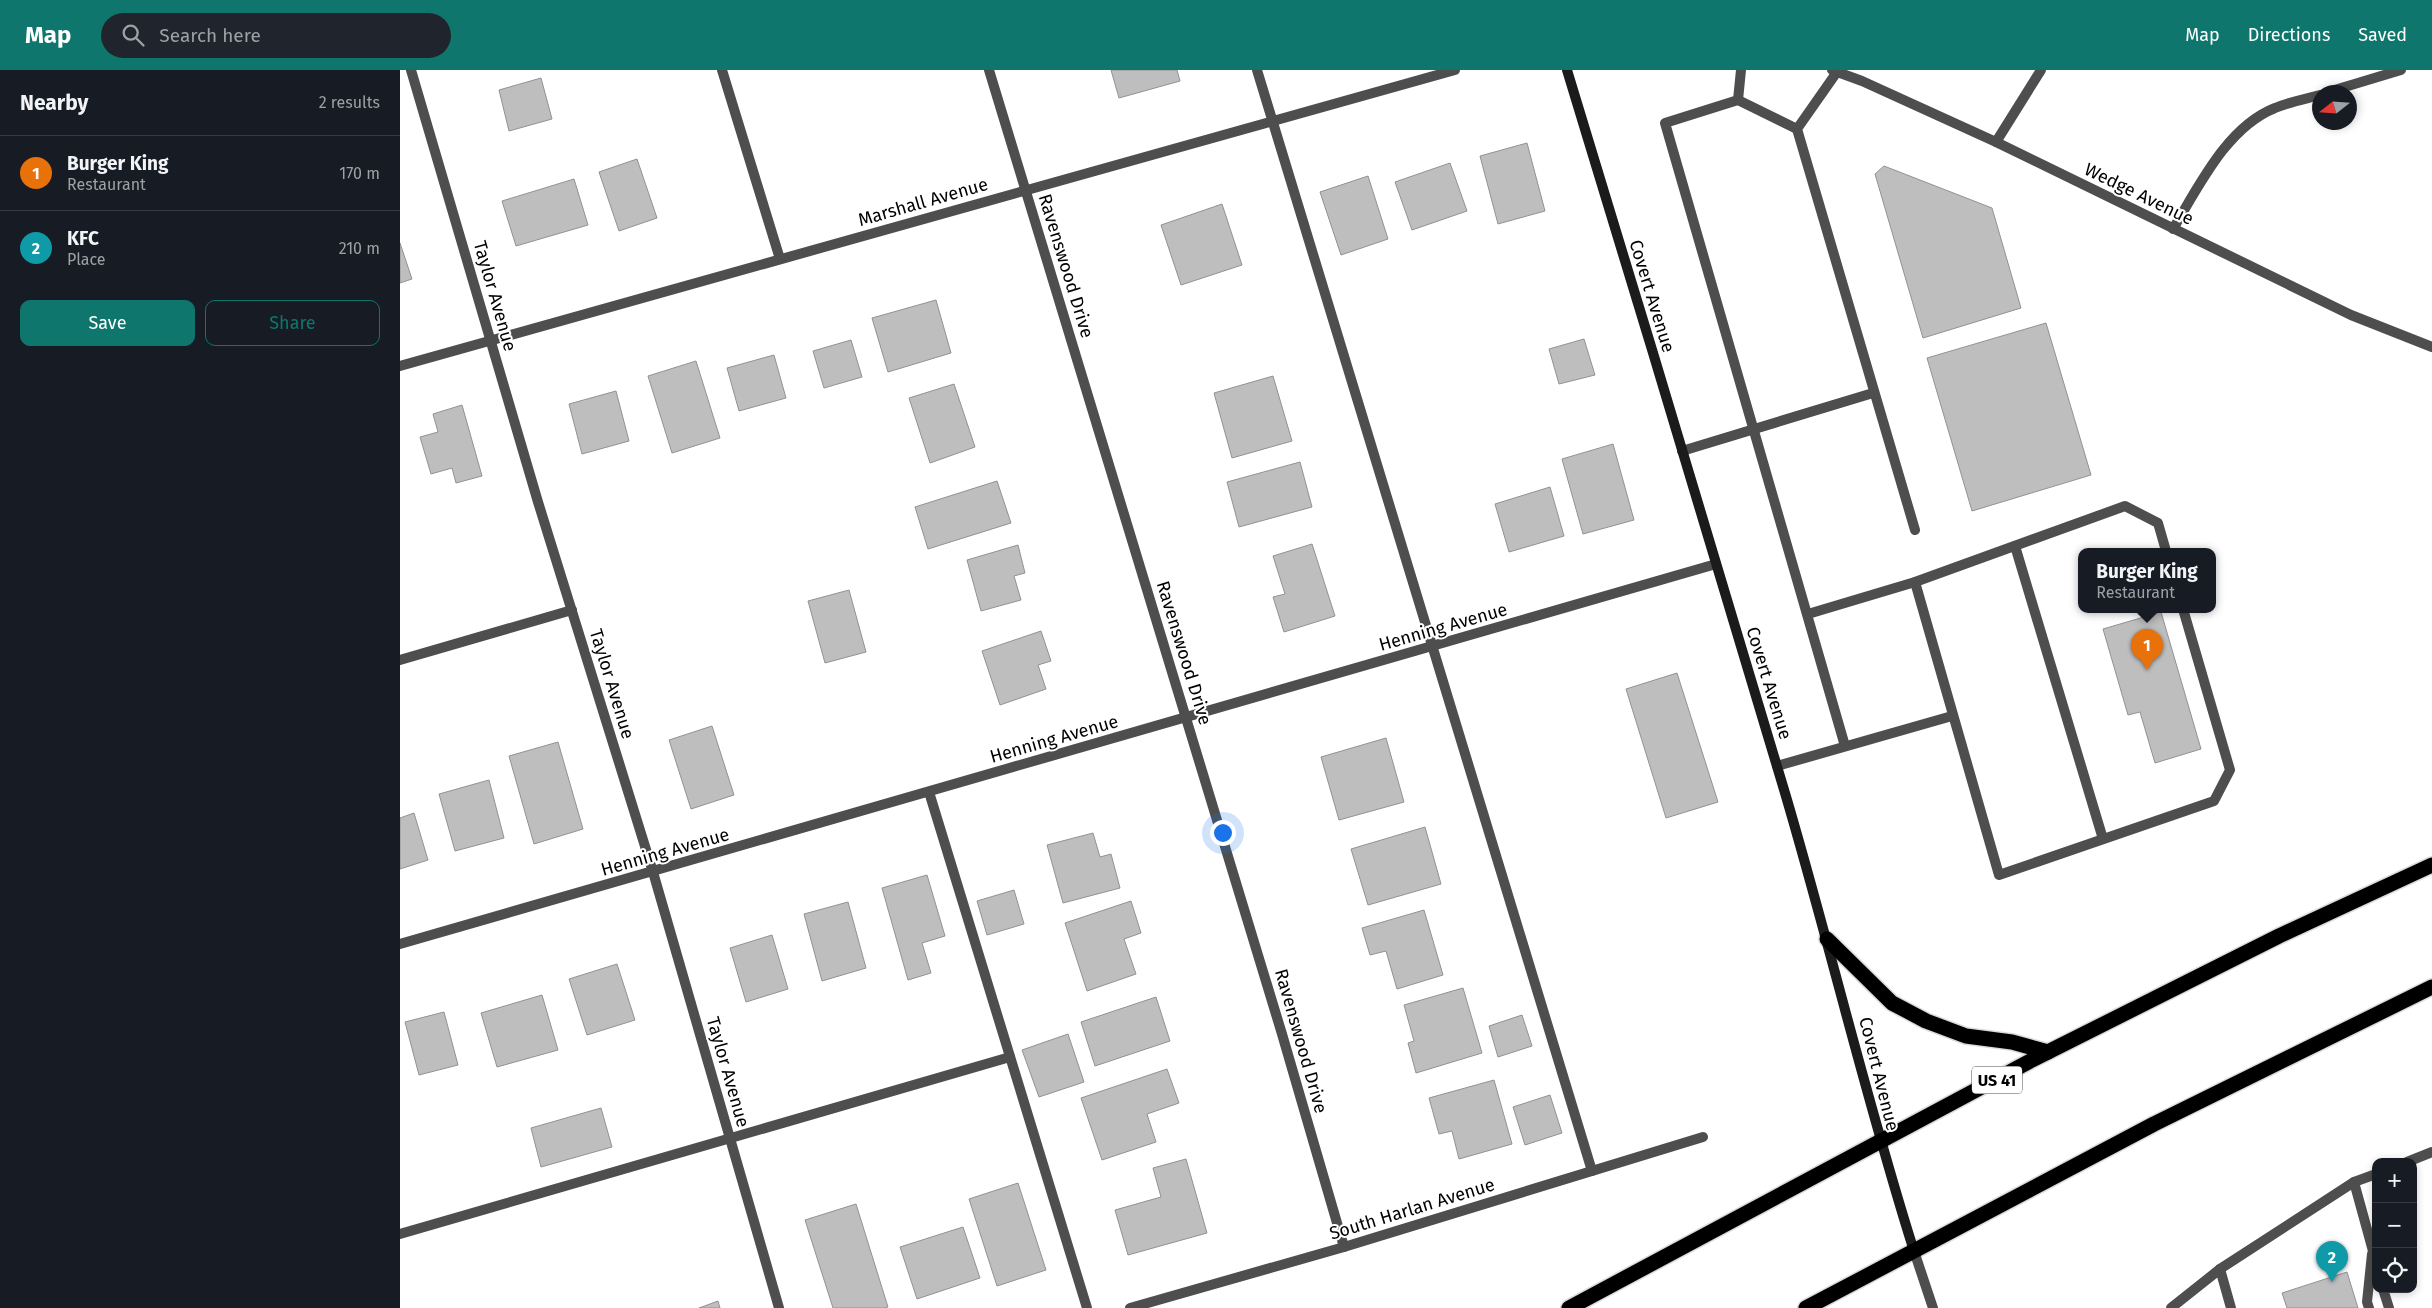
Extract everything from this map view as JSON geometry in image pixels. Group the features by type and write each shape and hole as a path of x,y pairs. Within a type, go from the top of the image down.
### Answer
{"highway":[{"name":"US 41","path":"1568,1308 1880,1144 2048,1052 2279,936 2432,865"},
{"path":"1827,939 1892,1002 1926,1021 1966,1036 2012,1042 2048,1052"},
{"path":"1806,1308 2154,1124 2432,987"}],"main road":[{"name":"Covert Avenue","path":"1567,70 1777,766 1827,939 1880,1144 1914,1251"}],"street":[{"name":"Taylor Avenue","path":"411,70 652,872 779,1308"},
{"path":"722,70 780,259"},
{"name":"Ravenswood Drive","path":"989,70 1282,1034 1344,1247"},
{"path":"1257,70 1592,1171"},
{"name":"Marshall Avenue","path":"400,366 1455,70"},
{"path":"1738,100 1741,70"},
{"path":"1996,142 2041,70"},
{"path":"2351,85 2401,70"},
{"path":"1798,129 1835,71"},
{"name":"Wedge Avenue","path":"1835,71 1862,81 1996,142 2351,315 2432,347"},
{"path":"2174,229 2215,161 2240,131 2274,108 2312,97"},
{"path":"1845,746 1755,429 1665,123 1738,100 1798,129 1873,393 1915,530"},
{"path":"1682,451 1873,393"},
{"path":"1808,614 1915,582 2125,506 2158,523 2165,548"},
{"path":"2015,546 2103,839"},
{"name":"Henning Avenue","path":"400,944 1716,564"},
{"path":"1915,582 1999,875 2214,801 2230,770 2184,613"},
{"path":"400,660 572,610"},
{"path":"1777,766 1952,716"},
{"path":"929,792 1087,1308"},
{"path":"400,1234 1010,1057"},
{"name":"South Harlan Avenue","path":"1130,1308 1344,1247 1703,1137"},
{"path":"2417,1158 2432,1152"},
{"path":"2171,1308 2220,1269 2354,1182 2372,1175"},
{"path":"2354,1182 2372,1250 2367,1302 2369,1308"},
{"name":"Covert Avenue","path":"1914,1251 1933,1308"},
{"path":"2220,1269 2231,1308"},
{"path":"2384,1293 2389,1308"}],"building":[{"path":"1111,70 1177,70 1180,81 1119,98"},
{"path":"541,78 552,119 509,131 499,90"},
{"path":"1527,143 1545,211 1498,224 1480,156"},
{"path":"637,159 657,218 619,231 599,172"},
{"path":"1450,163 1467,211 1412,230 1395,182"},
{"path":"1884,166 1992,208 2021,308 1923,338 1875,174"},
{"path":"1368,176 1388,239 1341,255 1320,192"},
{"path":"574,179 588,225 516,246 502,201"},
{"path":"1222,204 1242,265 1181,285 1161,225"},
{"path":"400,243 412,279 400,283"},
{"path":"936,300 951,353 888,372 872,318"},
{"path":"2046,323 2091,475 1972,511 1927,358"},
{"path":"1584,339 1595,375 1559,384 1549,349"},
{"path":"851,340 862,377 824,388 813,351"},
{"path":"774,355 786,398 739,411 727,368"},
{"path":"696,361 720,438 672,453 648,376"},
{"path":"1273,376 1292,441 1232,458 1214,393"},
{"path":"954,384 975,447 930,463 909,398"},
{"path":"616,391 629,441 582,454 569,404"},
{"path":"462,405 482,476 456,483 452,468 431,474 420,437 438,432 433,414"},
{"path":"1613,444 1634,520 1583,534 1562,459"},
{"path":"1300,462 1312,507 1239,527 1227,482"},
{"path":"997,481 1011,523 928,549 915,507"},
{"path":"1550,487 1564,536 1509,552 1495,504"},
{"path":"1312,544 1335,616 1284,632 1273,597 1285,594 1273,556"},
{"path":"1018,545 1025,573 1014,576 1021,600 981,611 967,560"},
{"path":"849,590 866,652 825,663 808,601"},
{"path":"2161,613 2201,749 2155,763 2140,712 2128,715 2103,629"},
{"path":"1041,631 1051,661 1038,665 1046,689 1000,705 982,651"},
{"path":"1677,673 1718,802 1666,818 1626,689"},
{"path":"712,726 734,795 691,809 669,740"},
{"path":"1386,738 1404,802 1339,820 1321,757"},
{"path":"558,742 583,829 534,844 509,756"},
{"path":"489,780 504,838 455,851 439,794"},
{"path":"414,813 428,860 400,869 400,818"},
{"path":"1425,827 1441,884 1368,905 1351,849"},
{"path":"1093,833 1100,857 1111,854 1120,888 1063,903 1047,845"},
{"path":"927,875 945,936 922,943 931,973 908,980 882,888"},
{"path":"1014,890 1024,924 987,935 977,901"},
{"path":"1131,901 1141,933 1124,939 1136,974 1087,991 1065,923"},
{"path":"848,902 866,968 822,981 804,914"},
{"path":"1424,910 1443,975 1397,989 1386,951 1370,955 1362,928"},
{"path":"772,935 788,989 746,1002 730,948"},
{"path":"617,964 635,1020 587,1035 569,979"},
{"path":"1463,988 1482,1053 1416,1073 1408,1043 1414,1041 1404,1005"},
{"path":"542,995 558,1050 497,1067 481,1013"},
{"path":"1156,997 1170,1041 1095,1066 1081,1022"},
{"path":"444,1012 458,1065 419,1075 405,1022"},
{"path":"1522,1015 1532,1046 1498,1057 1489,1026"},
{"path":"1068,1034 1084,1082 1039,1097 1022,1050"},
{"path":"1167,1069 1179,1103 1147,1114 1156,1142 1102,1160 1081,1098"},
{"path":"1494,1080 1512,1144 1459,1159 1452,1131 1439,1134 1429,1098"},
{"path":"1550,1095 1562,1133 1525,1145 1513,1107"},
{"path":"601,1108 612,1147 541,1167 531,1128"},
{"path":"1186,1159 1207,1233 1128,1255 1115,1210 1161,1197 1153,1168"},
{"path":"1018,1183 1046,1270 997,1286 969,1199"},
{"path":"856,1204 888,1307 833,1308 805,1220"},
{"path":"963,1227 980,1278 917,1299 900,1247"},
{"path":"2347,1272 2358,1308 2287,1308 2282,1293"},
{"path":"718,1301 720,1308 699,1308"}],"place":[{"name":"Burger King","path":"2147,670"},
{"name":"KFC","path":"2332,1282"}]}
